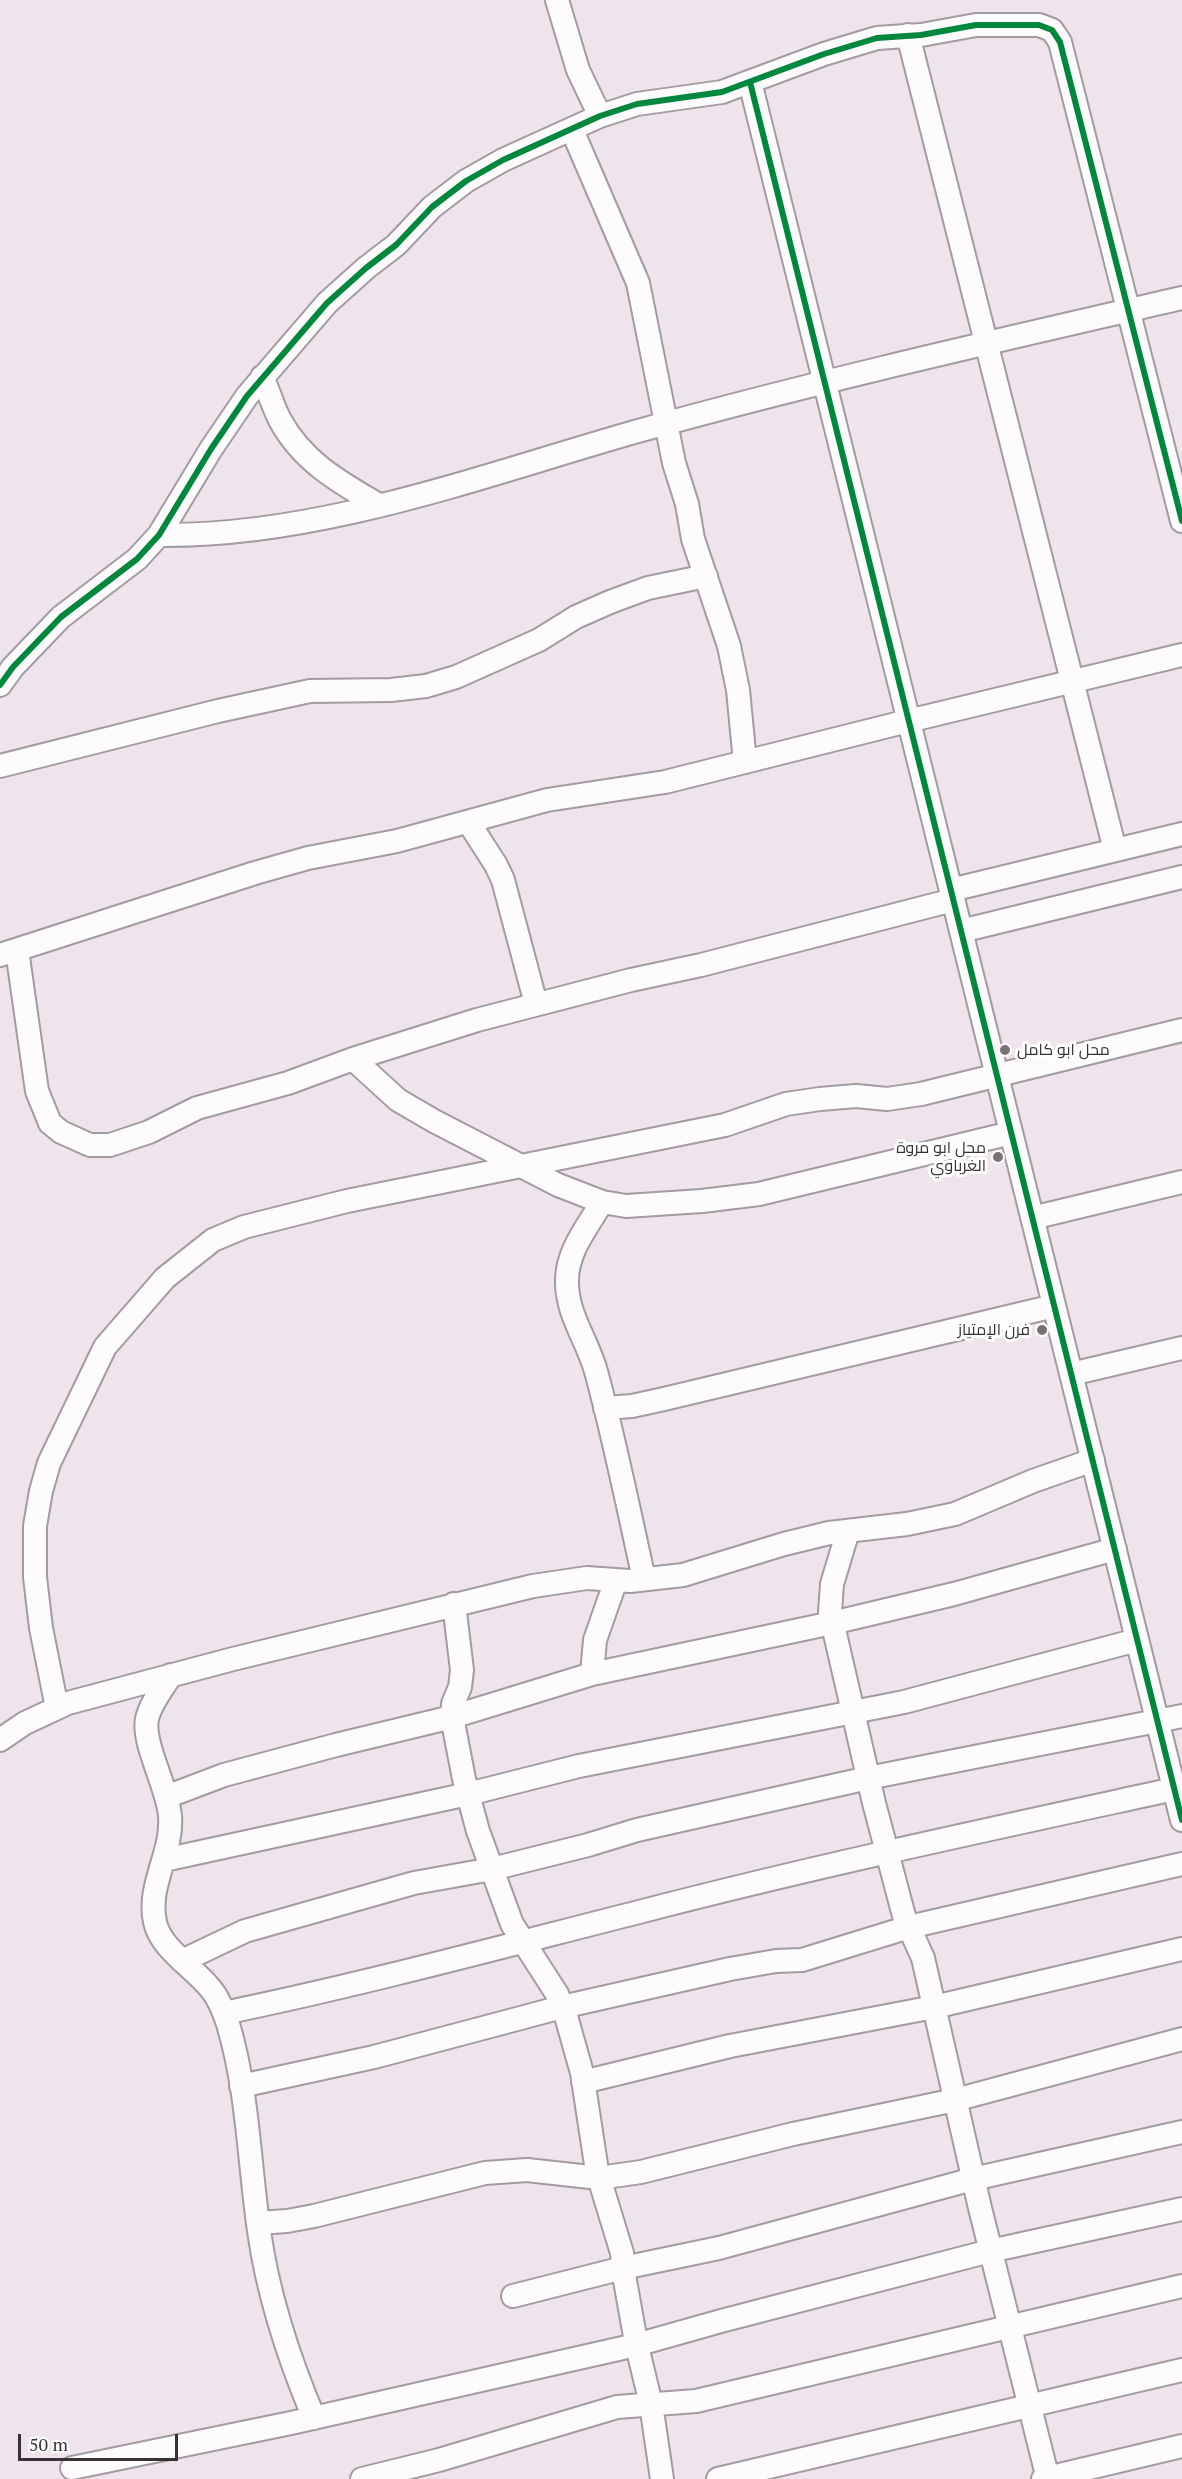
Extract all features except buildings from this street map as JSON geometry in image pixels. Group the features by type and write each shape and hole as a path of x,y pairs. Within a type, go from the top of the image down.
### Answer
{"street":[{"path":"557,0 578,69 600,116"},
{"path":"0,684 13,667 61,617 129,565 159,535 211,449 262,377 327,303 357,275 396,245 432,207 466,181 503,160 600,116 637,104 722,92 877,38 976,25 1039,25 1052,30 1060,42 1182,521"},
{"path":"908,35 1115,850"},
{"path":"750,82 1182,1820"},
{"path":"572,130 638,283 665,424 687,504 693,539 729,646 738,690 745,762"},
{"path":"159,535 231,533 304,521 377,504 665,424 986,342 1182,298"},
{"path":"262,377 279,418 300,449 327,475 377,504"},
{"path":"0,766 218,711 310,691 391,690 426,686 456,677 515,651 576,617 610,602 667,583 706,576"},
{"path":"1182,656 665,782 547,800 469,823 359,850 308,858 9,952 37,1091 50,1123 61,1132 90,1145 110,1145 128,1140 197,1108 288,1083 352,1059 477,1020 701,966 1115,850 1182,834"},
{"path":"469,823 496,865 502,880 536,1004"},
{"path":"961,931 1182,877"},
{"path":"57,1708 41,1629 34,1577 35,1526 49,1463 105,1347 165,1278 213,1240 244,1227 347,1201 724,1125 786,1104 856,1096 887,1099 921,1094 1182,1030"},
{"path":"352,1059 398,1100 492,1152 523,1165 558,1185 602,1202 626,1206 759,1194 1011,1133"},
{"path":"1032,1218 1182,1182"},
{"path":"602,1202 578,1242 570,1260 567,1280 573,1319 596,1371 644,1579"},
{"path":"605,1408 632,1406 664,1399 1054,1306"},
{"path":"1071,1374 1182,1348"},
{"path":"0,1740 25,1723 68,1702 171,1675 533,1586 587,1578 616,1580 683,1575 784,1544 955,1514 1033,1481 1093,1460"},
{"path":"848,1531 832,1584 830,1612 832,1623 887,1852 909,1927 923,1958 973,2180 1046,2479 1182,2446"},
{"path":"166,1797 224,1775 336,1745 452,1718 592,1674 832,1623 954,1594 1115,1549"},
{"path":"592,1674 595,1640 616,1580"},
{"path":"454,1604 462,1670 460,1687 453,1704 452,1718 468,1794 512,1924 522,1943 557,1994 562,2007 583,2082 599,2178 622,2253 636,2346 651,2404 662,2479"},
{"path":"164,1860 468,1794 579,1766 904,1702 1137,1640"},
{"path":"171,1675 147,1718 146,1735 170,1816 164,1860 153,1894 155,1925 182,1961 210,1988 224,2013 233,2040 258,2223 273,2296 298,2380 314,2418"},
{"path":"182,1961 244,1931 414,1883 492,1869 637,1830 868,1778 1182,1716"},
{"path":"224,2013 357,1984 887,1852 1174,1789"},
{"path":"241,2086 374,2057 562,2007 730,1969 776,1961 802,1960 909,1927 1182,1864"},
{"path":"583,2082 730,2046 934,2007 1182,1949"},
{"path":"258,2223 287,2222 485,2173 527,2170 599,2178 640,2172 793,2134 955,2100 1182,2039"},
{"path":"513,2296 623,2268 719,2248 973,2180 1182,2132"},
{"path":"72,2468 314,2418 636,2346 721,2321 990,2251 1182,2209"},
{"path":"362,2479 440,2460 618,2407 696,2401 1182,2286"},
{"path":"718,2479 1182,2370"}],"cycle path":[{"path":"0,685 13,667 61,617 137,559 159,535 211,449 247,396 327,303 396,245 432,207 466,181 503,160 600,116 637,104 722,92 824,54 877,38 921,35 976,25 1039,25 1052,30 1060,42 1182,521"},
{"path":"750,82 1182,1820"}],"place":[{"name":"محل ابو كامل","path":"1005,1050"},
{"name":"محل ابو مروة الغرباوي","path":"998,1157"},
{"name":"فرن الإمتياز","path":"1042,1330"}]}
